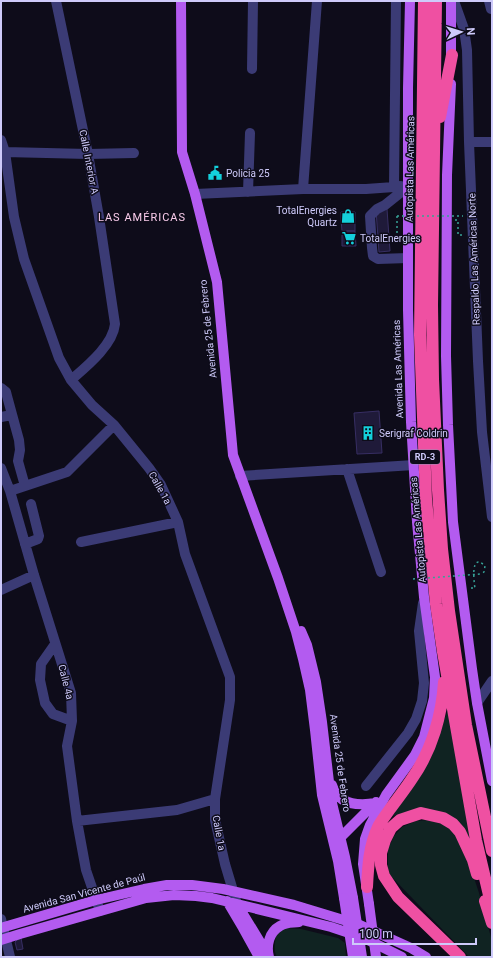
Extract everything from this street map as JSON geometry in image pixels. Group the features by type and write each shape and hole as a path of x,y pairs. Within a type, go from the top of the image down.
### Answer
{"highway":[{"name":"Autopista Las Américas","path":"424,1 420,335 426,499 436,604 443,652 476,840 492,908"},
{"name":"RD-3","path":"436,1 432,305 433,379 438,490 442,549 449,611 466,725 492,851"},
{"path":"434,149 452,55"},
{"path":"367,887 368,863 372,841 378,826 414,775 426,755 433,737 443,697 443,652"},
{"path":"460,957 398,897 384,876 381,865 381,853 391,828 400,820 421,813 443,818 453,824 460,832 473,860 492,923"}],"main road":[{"name":"Avenida 25 de Febrero","path":"181,1 182,152 195,194 217,282 233,455 296,632 310,690 322,795 337,841"},
{"name":"Avenida Las Américas","path":"376,957 363,864 365,839 370,825 386,795 415,755 424,737 434,698 435,677 424,597 417,522 408,317 408,258 401,186 408,88 410,1"},
{"path":"451,1 452,55 447,220 446,356 453,522 477,703 492,781"},
{"name":"Avenida 25 de Febrero","path":"278,578 307,645 316,682 337,841 362,957"},
{"path":"484,740 492,770"},
{"path":"327,760 332,787 337,795 350,803 376,803"},
{"path":"337,841 386,795"},
{"name":"Avenida San Vicente de Paúl","path":"2,925 144,888 167,885 192,885 228,890 294,905 360,925 411,948 426,957"},
{"name":"Avenida San Vicente de Paúl","path":"3,940 100,910 146,898 174,895 204,897 227,901 331,927 364,938 402,957"},
{"name":"Avenida 25 de Febrero","path":"349,898 353,957"},
{"path":"227,901 243,928 266,957"},
{"path":"237,904 266,957"},
{"path":"266,957 270,938 276,928 287,923 306,921"}],"street":[{"name":"Calle Interior A","path":"56,1 88,154 115,324 114,332 94,360 71,380"},
{"path":"252,69 253,1"},
{"path":"303,189 317,1"},
{"path":"396,1 401,186 400,193 385,205 377,209 370,216 373,256 378,259 408,258"},
{"name":"Respaldo Las Américas Norte","path":"454,1 464,29 467,50 469,142 478,361 487,432 492,518"},
{"path":"248,192 250,133"},
{"name":"Calle 1a","path":"1,140 5,152 14,217 24,259 59,358 71,380 92,405 114,425 161,485 178,522 185,554 230,677 230,700 215,799 215,820 225,864 228,890 227,901"},
{"path":"469,142 492,142"},
{"path":"5,152 88,154 134,153"},
{"path":"195,194 401,186"},
{"path":"1,388 6,392 19,440 20,450 18,461 25,486"},
{"path":"1,417 12,415"},
{"path":"10,491 67,472 114,425"},
{"path":"240,476 414,465"},
{"name":"Calle 4a","path":"1,468 10,491 34,575 71,693 72,721 67,746 77,821 86,870 100,910"},
{"path":"347,469 381,572"},
{"path":"25,544 38,539 39,536 31,504"},
{"path":"81,542 178,522"},
{"path":"1,590 34,575"},
{"path":"366,786 408,733 416,719 422,702 424,683 419,631 424,597"},
{"path":"55,644 41,664 40,680 44,703 53,714 72,721"},
{"path":"477,703 492,681"},
{"path":"77,821 177,810 215,799"},
{"name":"Calle 1a","path":"228,890 237,904"},
{"path":"2,925 3,940 10,957"}],"path":[{"path":"397,216 463,216"},
{"path":"458,220 458,235 463,235 463,229"},
{"path":"413,579 481,574 484,572 484,566 479,562 474,567 475,588"}],"green space":[{"path":"448,710 476,850 460,823 441,813 399,814 393,816 403,797 424,771"},
{"path":"429,820 451,827 466,854 479,893 492,941 492,957 469,957 388,873 388,849 394,836 402,827 416,821"},
{"path":"285,928 301,929 338,938 345,943 346,957 277,957 275,949 276,935"}],"building":[{"name":"TotalEnergies","path":"387,209 390,251 379,252 376,210"},
{"name":"TotalEnergies Quartz","path":"341,212 355,212 355,220 341,220"},
{"path":"341,220 355,220 355,231 342,231"},
{"name":"TotalEnergies","path":"342,231 355,231 356,246 342,246"},
{"name":"Serigraf Coldrin","path":"379,411 382,453 357,454 354,413"},
{"path":"21,938 23,949 17,950 15,942"}],"place":[{"name":"Policia 25","path":"215,173"},
{"name":"TotalEnergies Quartz","path":"348,216"},
{"name":"TotalEnergies","path":"349,238"},
{"name":"Serigraf Coldrin","path":"368,433"}],"district":[{"name":"LAS AMÉRICAS","path":"142,217"}]}
